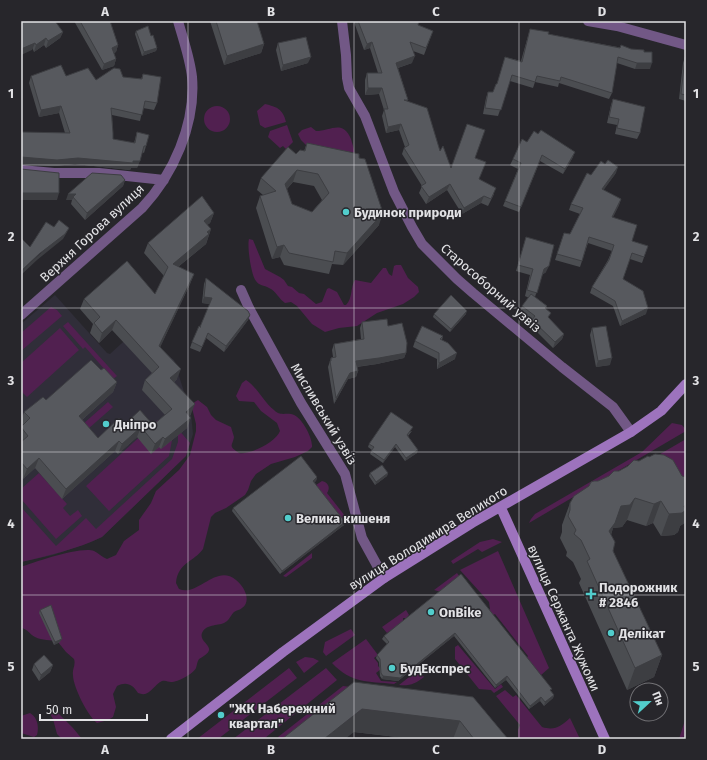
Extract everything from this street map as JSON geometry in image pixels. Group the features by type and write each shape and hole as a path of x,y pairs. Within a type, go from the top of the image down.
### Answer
{"main road":[{"name":"вулиця Володимира Великого","path":"171,739 283,652 384,578 500,508 631,432 661,411 686,384"},
{"name":"вулиця Сержанта Жужоми","path":"500,508 605,739"}],"street":[{"name":"Верхня Горова вулиця","path":"21,315 132,217 150,200 164,180 180,146 188,120 192,95 190,66 178,21"},
{"name":"Старособорний узвіз","path":"342,21 349,88 365,116 398,200 422,244 473,293 562,367 613,406 631,432"},
{"path":"588,21 624,28 686,45"},
{"path":"21,170 54,173 99,173 164,180"},
{"name":"Мисливський узвіз","path":"241,290 249,308 301,403 345,474 362,538 384,578"}],"shaded area":[{"path":"265,104 279,109 286,122 265,128 260,125 257,111"},
{"path":"217,106 226,110 230,119 226,128 217,132 208,128 204,119 208,110"},
{"path":"287,125 293,142 286,149 283,146 280,148 268,137 270,131"},
{"path":"311,127 316,131 336,128 344,129 351,139 354,154 308,147 301,140 298,134 302,130"},
{"path":"249,239 253,240 265,269 280,277 288,286 292,287 299,293 304,294 316,304 322,302 327,289 329,288 337,292 344,305 346,305 350,299 352,286 355,280 371,283 383,268 386,268 392,276 394,266 396,265 401,265 408,278 418,287 419,292 403,304 377,313 357,326 339,328 325,332 312,324 297,306 291,302 285,303 271,289 257,283 251,267"},
{"name":"Дніпро","path":"55,295 107,353 110,354 134,332 174,360 191,414 193,434 186,456 102,537 53,555 21,562 21,324"},
{"path":"51,307 57,310 62,316 21,351 21,333"},
{"path":"68,322 117,376 113,379 85,347 83,349 63,326"},
{"path":"60,328 79,350 27,397 21,391 21,363"},
{"path":"246,380 276,412 280,414 295,415 299,418 311,438 312,447 308,451 295,457 271,464 256,474 245,495 211,517 203,549 183,566 177,576 176,583 179,589 186,590 193,589 214,577 221,575 229,576 242,586 247,598 245,605 241,609 234,612 226,622 204,630 202,637 209,648 209,651 206,655 199,659 196,668 192,673 174,682 162,681 146,694 138,693 134,688 127,684 117,686 113,694 116,707 113,717 97,723 85,708 75,687 73,673 75,663 74,659 58,642 38,638 21,628 21,567 58,555 79,551 94,551 107,559 116,555 124,541 139,530 139,520 151,503 156,491 179,470 190,455 196,431 192,408 193,403 198,400 207,407 211,415 216,420 231,427 234,437 232,447 239,453 256,450 278,435 280,431 277,423 261,411 254,402 239,401 236,396 242,383"},
{"path":"108,402 113,407 88,429 83,424"},
{"path":"158,420 169,433 172,440 169,456 109,511 86,486"},
{"path":"672,423 682,425 686,431 529,523 535,514 642,452"},
{"path":"177,428 190,443 186,456 102,537 73,549 21,562 21,507 56,546 86,518 96,529 172,459 178,442 178,436 175,429"},
{"path":"686,439 686,511 643,464"},
{"path":"39,473 67,504 63,508 70,516 78,510 82,516 56,539 21,499 21,489"},
{"path":"322,481 329,487 327,493 349,521 345,524 316,485"},
{"path":"493,539 502,542 482,552 478,549 453,564 451,561 480,542"},
{"path":"498,551 549,668 540,676 526,659 528,656 495,614 491,616 488,611 490,609 489,602 460,570"},
{"path":"312,553 312,558 286,577 283,576"},
{"path":"457,573 460,577 441,592 434,590"},
{"path":"406,610 409,615 406,618 403,618 403,622 387,633 382,627"},
{"path":"351,629 355,635 326,656 323,652 325,642"},
{"path":"366,639 378,655 374,658 381,669 376,673 381,681 397,682 394,684 368,682 353,678 339,670 332,663"},
{"path":"458,645 495,689 501,684 503,687 494,693 491,690 479,689 455,659 455,647"},
{"path":"305,657 313,658 319,661 304,673 296,662"},
{"path":"289,668 297,678 218,739 197,739"},
{"path":"326,668 337,680 265,738 233,739"},
{"path":"418,670 424,677 412,684 399,685"},
{"path":"343,686 425,696 296,739 279,739 278,737"},
{"path":"505,690 513,697 516,695 542,727 558,727 570,718 580,739 518,739 518,730 520,725 496,696"},
{"path":"54,709 82,739 62,739 57,734 53,719 49,712 50,710"},
{"path":"30,713 35,717 38,726 37,735 34,737 21,733 21,716"},
{"path":"686,717 686,731 684,732 685,736 683,739 679,739"}],"building":[{"path":"21,21 55,21 63,32 48,41 46,38 36,45 35,43 21,49"},
{"path":"80,21 110,21 118,45 112,48 116,59 104,64"},
{"path":"216,21 257,21 264,44 227,56"},
{"path":"358,21 419,21 418,25 433,31 426,48 410,42 415,56 396,63 408,100 404,100 427,108 440,151 443,146 451,168 467,124 485,130 475,158 486,162 479,179 496,188 491,199 484,196 464,208 450,184 429,197 421,186 426,183 404,148 409,145 401,124 388,127 384,109 388,109 382,88 368,88 367,73 382,73 372,42 367,44"},
{"path":"148,26 151,36 153,35 157,48 144,52 136,31"},
{"path":"530,29 620,48 621,45 631,49 644,50 644,52 652,52 652,63 637,63 618,57 612,93 561,77 560,81 537,76 535,82 512,75 501,110 485,108 488,92 493,92 497,84 505,57 522,62"},
{"path":"306,37 311,57 283,65 278,43"},
{"path":"685,57 686,58 686,95 681,94"},
{"path":"61,65 66,76 88,68 96,80 114,68 120,69 123,77 142,79 143,74 161,77 157,103 145,101 142,115 111,108 113,139 135,143 137,132 149,135 140,161 133,161 133,163 78,158 57,160 21,157 21,132 70,133 61,106 41,110 31,76"},
{"path":"613,99 645,107 640,133 617,128 619,119 609,117"},
{"path":"541,130 575,152 565,169 542,155 521,207 505,201 521,163 513,159 522,139 527,142 534,131 538,134"},
{"name":"Будинок природи","path":"307,143 359,154 359,158 365,159 383,213 347,253 335,251 333,262 289,253 284,245 277,247 260,196 276,191 261,178 288,147 296,154 300,150 305,151","holes":["297,170 318,174 329,193 312,212 292,204 285,184"]},
{"path":"608,160 618,167 602,189 621,199 612,217 637,225 632,241 648,246 644,257 632,253 623,279 643,291 648,308 622,321 615,301 592,287 609,260 614,245 589,237 582,261 557,254 564,233 570,234 583,208 571,204 587,173 591,175 601,161 605,164"},
{"path":"21,169 59,173 59,193 21,193"},
{"path":"92,173 121,175 125,180 87,213 73,197 76,194 68,194"},
{"path":"202,196 214,213 204,221 211,229 207,232 209,234 173,264 194,274 159,346 181,369 170,378 195,404 186,412 191,418 165,439 163,437 155,444 141,427 122,444 119,441 66,489 39,458 27,469 21,462 21,442 28,436 21,427 30,418 24,412 43,397 46,400 91,360 101,370 104,368 117,382 79,416 98,438 119,418 125,424 140,410 153,425 172,409 145,380 159,367 116,320 102,333 94,323 100,317 84,299 127,261 155,294 168,267 148,243"},
{"path":"59,220 69,228 65,234 39,254 21,271 21,238 30,247 46,222 54,227"},
{"path":"526,237 554,245 549,266 544,269 537,293 527,290 533,269 518,265"},
{"path":"206,278 248,311 250,315 226,346 208,333 202,347 192,342 199,326 200,327 212,298 204,297"},
{"path":"531,294 547,306 545,308 551,313 548,317 564,334 555,342 532,320 535,316 522,306"},
{"path":"451,295 467,311 451,329 434,314"},
{"path":"387,319 388,326 402,323 407,343 406,353 356,361 358,371 350,373 336,398 330,361 331,358 336,357 334,344 364,339 362,322"},
{"path":"422,326 443,336 440,339 448,343 457,353 439,363 439,353 415,341"},
{"path":"606,326 612,358 598,361 592,328"},
{"path":"391,412 413,427 407,435 418,450 406,458 396,444 384,460 371,451 374,447 369,444"},
{"path":"655,454 664,455 673,460 682,476 686,477 686,505 684,506 686,510 682,513 669,514 661,501 654,504 635,498 630,505 621,506 615,523 609,531 615,542 613,551 662,655 635,668 587,561 590,559 581,540 574,534 576,530 568,516 570,503 574,496 589,486 591,482 598,481 609,476 614,471 619,471 628,466 634,460 639,461"},
{"name":"Велика кишеня","path":"301,456 317,477 313,481 345,522 282,571 233,508"},
{"path":"382,465 388,473 376,482 370,473"},
{"path":"461,574 552,689 550,690 554,695 545,702 541,697 530,706 507,676 496,685 455,633 400,678 383,676 381,673 380,659 377,655 389,642 384,636"},
{"path":"51,605 62,639 55,642 40,610"},
{"path":"44,655 53,665 41,675 34,664"},
{"path":"354,682 473,697 508,739 474,739 460,721 362,709 324,739 282,739"}],"place":[{"name":"Будинок природи","path":"346,212"},
{"name":"Дніпро","path":"106,424"},
{"name":"Велика кишеня","path":"288,518"},
{"name":"Подорожник # 2846","path":"591,594"},
{"name":"OnBike","path":"431,612"},
{"name":"Делікат","path":"611,633"},
{"name":"БудЕкспрес","path":"392,668"},
{"name":"\"ЖК Набережний квартал\"","path":"221,715"}]}
